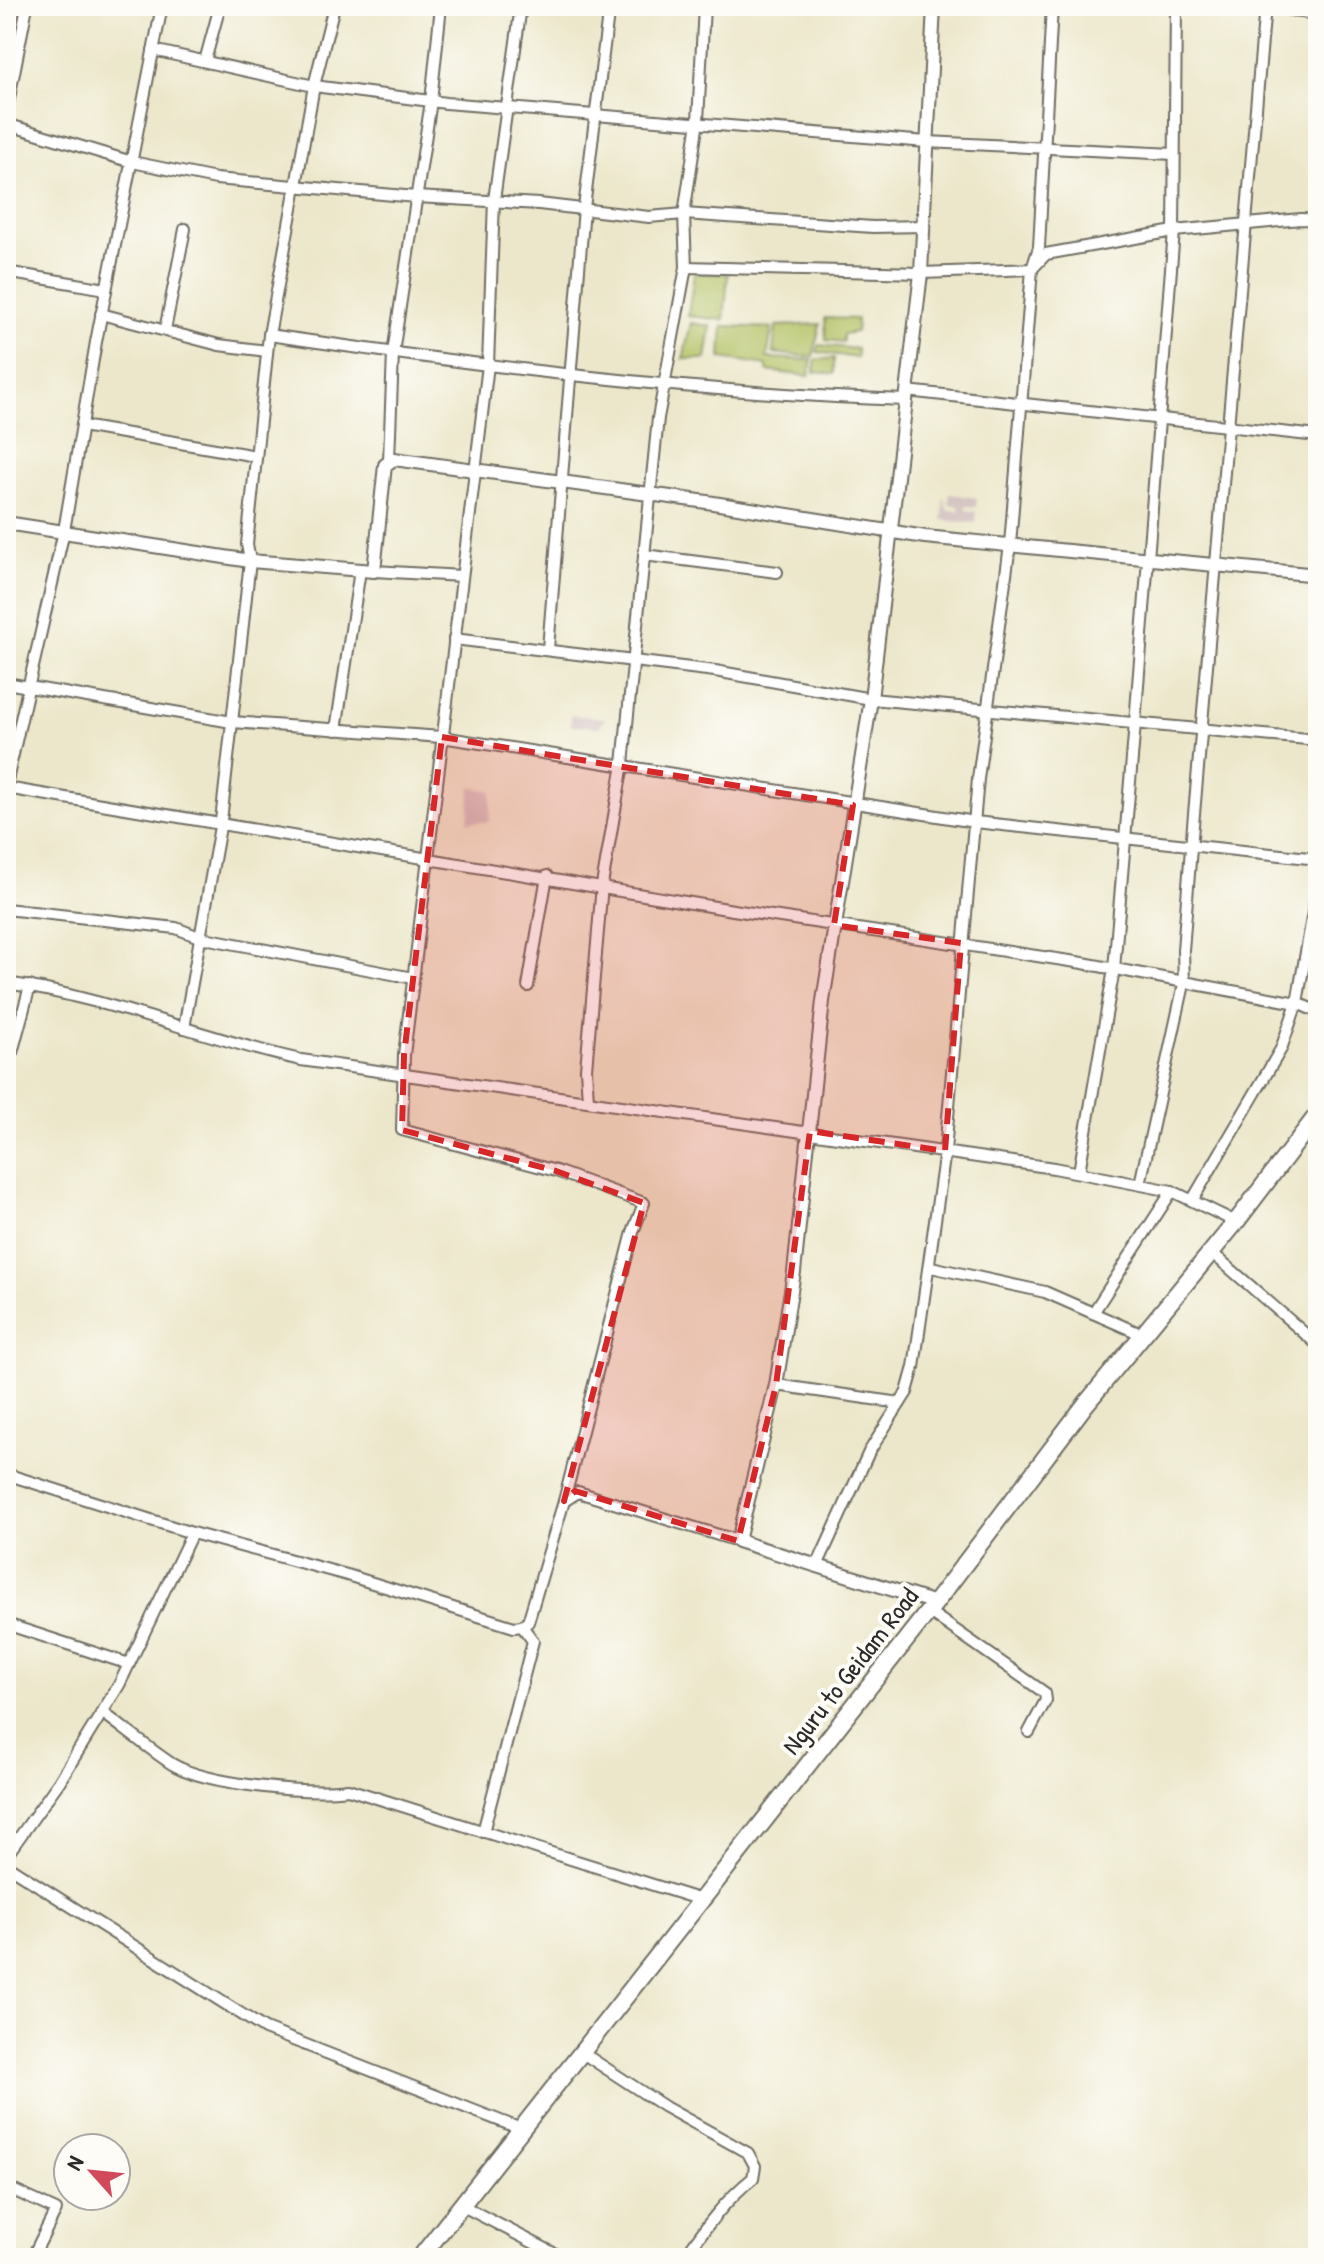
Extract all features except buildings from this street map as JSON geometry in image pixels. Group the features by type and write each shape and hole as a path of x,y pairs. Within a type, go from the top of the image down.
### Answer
{"main road":[{"name":"Nguru to Geidam Road","path":"420,2258 1318,1114"}],"street":[{"path":"6,114 27,6"},
{"path":"162,6 101,314 64,531 6,786 1114,969 1297,1003 1318,1012"},
{"path":"205,61 220,6"},
{"path":"184,1028 221,821 250,561 247,544 269,335 314,86 334,6"},
{"path":"374,571 385,465 389,460 393,353 431,101 441,6"},
{"path":"6,1474 192,1533 347,1575 514,1627 528,1622 564,1501 633,1232 644,1203 556,1171 402,1130 406,1076 404,1055 488,365 494,200 521,6"},
{"path":"548,649 584,208 609,6"},
{"path":"588,1100 586,1069 602,885 623,764 664,385 686,267 684,214 698,121 704,6"},
{"path":"738,1541 776,1385 794,1272 834,925 871,699 921,273 934,6"},
{"path":"817,1566 869,1452 900,1403 914,1367 931,1267 945,1151 961,943 986,712 1010,545 1032,269 1039,247 1052,6"},
{"path":"1079,1172 1114,969 1149,561 1174,231 1176,6"},
{"path":"1140,1184 1184,984 1191,848 1265,6"},
{"path":"1271,6 1318,15"},
{"path":"153,50 314,86 431,101 927,142 1174,154"},
{"path":"6,124 132,162 216,179 416,197 494,200 649,217 684,214 873,227 924,226"},
{"path":"686,267 921,273 1032,269 1046,254 1174,231 1246,223 1318,220"},
{"path":"165,330 185,229"},
{"path":"6,272 106,289"},
{"path":"101,314 219,345 267,351"},
{"path":"269,335 664,385 906,396 1318,436"},
{"path":"82,426 256,456"},
{"path":"389,460 561,481 889,532 1149,561 1318,575"},
{"path":"6,523 250,561 462,576"},
{"path":"644,555 777,572"},
{"path":"336,730 360,570"},
{"path":"454,639 715,671 871,699 986,712 1318,740"},
{"path":"6,683 232,722 442,737 623,764 853,805 975,822 1125,837 1191,848 1318,859"},
{"path":"528,986 547,876"},
{"path":"1193,1199 1281,1049 1297,1003 1318,884"},
{"path":"6,909 176,928 199,937 413,978"},
{"path":"6,983 56,990 301,1060 1079,1172 1172,1191 1236,1222"},
{"path":"6,1075 30,986"},
{"path":"1093,1313 1172,1191"},
{"path":"1211,1252 1318,1345"},
{"path":"931,1267 1045,1292 1143,1335"},
{"path":"776,1385 900,1403"},
{"path":"564,1501 578,1492 817,1566 931,1607 1045,1693 1046,1700 1029,1732"},
{"path":"6,1856 59,1782 102,1712 129,1664 192,1533"},
{"path":"6,1624 129,1664"},
{"path":"483,1832 533,1641 522,1626"},
{"path":"102,1712 174,1765 197,1773 299,1791 348,1789 701,1900"},
{"path":"6,1865 265,2029 521,2129"},
{"path":"581,2052 665,2107 748,2153 755,2166 753,2178 730,2195 714,2221 684,2258"},
{"path":"6,2187 56,2210 32,2258"},
{"path":"461,2205 563,2258"}],"highlighted area":[{"path":"442,737 853,805 834,925 961,943 945,1151 810,1131 776,1385 738,1541 575,1491 564,1501 644,1203 556,1171 402,1130 404,1055"}],"shaded area":[{"path":"950,494 977,498 976,507 966,506 966,510 976,512 976,523 942,520 944,496 947,510 959,511 959,506 948,504"},
{"path":"571,715 605,718 599,727 571,726"},
{"path":"471,787 492,791 489,822 468,822"}],"green space":[{"path":"694,273 728,274 724,320 688,316"},
{"path":"825,318 857,319 856,332 843,334 843,342 826,340"},
{"path":"691,323 711,326 706,359 683,359"},
{"path":"820,324 813,357 773,353 776,326"},
{"path":"723,326 772,328 767,358 812,360 809,376 767,371 767,365 721,358"},
{"path":"819,345 857,349 857,358 817,352"},
{"path":"834,358 834,374 814,372 816,360"}]}
